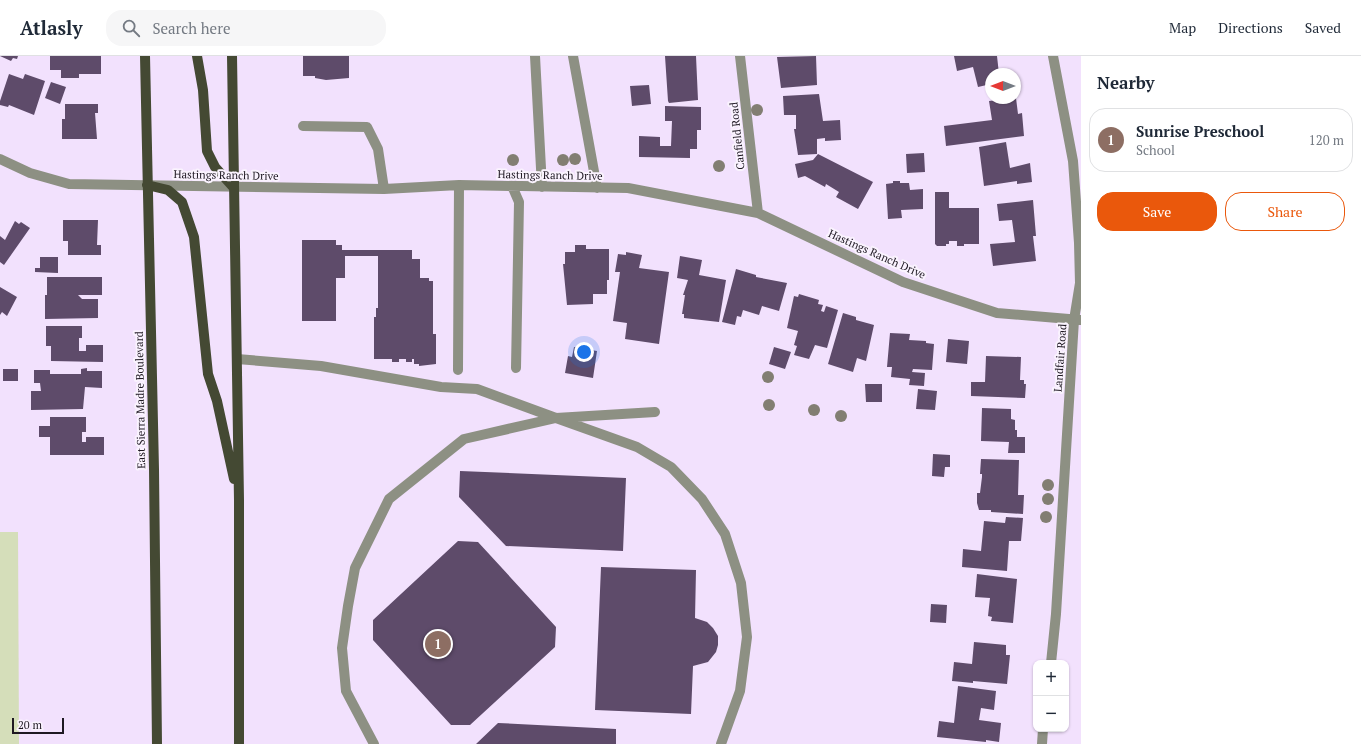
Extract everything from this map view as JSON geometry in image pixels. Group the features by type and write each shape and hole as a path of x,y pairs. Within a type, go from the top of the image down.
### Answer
{"main road":[{"name":"East Sierra Madre Boulevard","path":"145,56 154,469 157,744"},
{"path":"197,56 204,90 207,151 214,168 234,188"},
{"path":"232,56 239,500 239,744"},
{"path":"147,185 168,190 182,202 194,237 208,374 217,401 239,500"}],"street":[{"path":"535,56 542,186"},
{"path":"573,56 597,188"},
{"name":"Canfield Road","path":"740,56 758,213"},
{"name":"Landfair Road","path":"1050,660 1056,614 1080,284 1074,169 1053,56"},
{"path":"303,126 367,128 378,149 384,189"},
{"name":"Hastings Ranch Drive","path":"0,159 30,173 69,184 234,188 384,189 459,185 628,188 758,213 903,282 997,313 1078,320"},
{"path":"458,370 459,185"},
{"path":"512,186 519,202 516,368"},
{"path":"237,359 321,366 441,387 477,389 637,447 671,467 702,499 725,534 741,583 747,637 740,691 721,744"},
{"path":"374,744 346,692 342,648 348,606 356,568 389,499 464,439 556,418 655,412"},
{"path":"1042,744 1044,732"}],"green space":[{"path":"0,532 18,532 19,744 0,744"}],"building":[{"path":"0,56 18,56 17,59 13,58 11,61"},
{"path":"50,56 101,56 101,74 79,74 79,78 61,78 61,70 50,70"},
{"path":"303,56 349,56 349,78 326,80 315,78 315,76 303,76"},
{"path":"665,56 696,56 698,100 669,103"},
{"path":"816,56 817,85 781,88 777,57"},
{"path":"954,56 997,56 998,68 985,68 985,85 978,87 973,67 957,71"},
{"path":"9,74 23,79 25,74 45,81 34,115 9,105 8,107 0,105"},
{"path":"51,82 66,87 60,104 45,98"},
{"path":"649,85 651,104 632,106 630,86"},
{"path":"819,94 823,121 840,120 841,140 825,141 825,138 817,139 817,154 798,155 794,129 796,129 796,115 784,115 783,96"},
{"path":"65,104 98,104 98,113 95,113 97,139 62,139 62,119 65,119"},
{"path":"989,104 1017,104 1018,114 1022,113 1024,136 946,146 944,126 992,120"},
{"path":"665,106 701,107 701,130 697,130 697,149 690,149 690,158 639,157 639,136 660,137 660,146 671,146 672,121 665,121"},
{"path":"1006,142 1010,168 1030,163 1032,182 1017,184 1017,181 984,186 979,147"},
{"path":"924,153 925,172 907,173 906,154"},
{"path":"818,154 873,182 858,209 836,197 839,192 826,184 825,187 805,176 798,178 795,164 813,160"},
{"path":"893,181 909,183 910,190 923,189 923,209 901,210 902,218 888,219 886,184 893,183"},
{"path":"935,192 949,192 949,208 979,208 979,244 964,244 964,246 957,246 957,241 949,241 949,244 946,244 946,246 937,246 935,244"},
{"path":"1033,200 1036,236 1033,236 1036,261 993,266 990,244 1015,242 1012,220 999,221 997,204"},
{"path":"63,220 98,220 97,245 101,245 101,255 68,255 68,241 63,241"},
{"path":"15,221 19,224 21,222 30,228 4,265 0,262 0,236 5,240"},
{"path":"302,240 336,240 336,245 342,245 342,250 412,250 412,259 420,259 420,278 429,278 429,281 433,281 433,334 436,334 436,364 419,366 419,364 414,364 414,359 412,359 412,362 406,362 406,359 399,359 399,362 392,362 392,359 374,359 374,317 376,317 376,308 378,308 378,256 345,256 345,278 336,278 336,321 302,321"},
{"path":"575,245 586,245 586,249 609,249 609,280 607,280 607,294 593,294 593,304 567,305 563,264 565,264 565,252 575,252"},
{"path":"626,252 642,255 639,268 669,272 659,344 625,339 627,323 613,321 620,272 615,272 618,254 626,255"},
{"path":"680,256 702,260 699,275 726,280 719,322 684,318 684,314 682,314 685,295 683,295 688,280 677,278"},
{"path":"40,257 58,257 58,273 35,272 35,268 40,268"},
{"path":"736,269 756,275 756,277 787,283 779,311 762,306 759,315 743,310 741,317 737,316 735,325 722,322"},
{"path":"47,277 102,277 102,295 78,295 82,299 98,299 98,318 45,319"},
{"path":"0,287 17,297 7,316 2,312 0,315"},
{"path":"799,294 819,300 818,304 823,305 821,311 824,312 826,306 838,310 827,348 815,345 809,359 794,355 797,346 794,345 798,331 787,328 794,296 798,297"},
{"path":"843,313 856,317 856,320 874,325 866,361 857,358 853,372 828,364"},
{"path":"46,326 82,326 82,338 79,338 79,351 86,351 86,345 103,345 103,362 51,361 51,346 46,346"},
{"path":"890,333 910,334 909,340 926,341 926,343 934,344 932,370 913,369 912,372 925,373 924,386 909,385 910,379 891,377 892,367 887,367"},
{"path":"948,339 969,341 967,364 946,362"},
{"path":"574,347 597,351 593,378 565,373 568,356 572,357"},
{"path":"774,347 791,352 785,369 769,364"},
{"path":"986,356 1021,357 1020,380 1024,380 1024,384 1026,384 1025,398 971,396 971,382 985,382"},
{"path":"87,368 87,371 102,371 102,388 85,387 83,409 31,410 31,391 41,391 40,383 34,383 34,370 50,370 50,374 81,374 81,369"},
{"path":"3,369 18,369 18,381 3,381"},
{"path":"865,384 882,384 882,402 866,402"},
{"path":"918,389 937,391 935,410 916,409"},
{"path":"982,408 1011,409 1011,419 1015,420 1017,437 1025,437 1025,453 1008,453 1009,442 981,441"},
{"path":"50,417 86,417 86,432 82,432 82,442 86,442 86,437 104,437 104,455 50,455 50,437 39,437 39,426 50,426"},
{"path":"933,454 950,455 950,467 945,467 944,477 932,476"},
{"path":"981,459 1019,460 1018,495 1024,495 1023,514 979,510 977,493 980,493 982,477 982,474 980,474"},
{"path":"460,471 626,478 623,551 506,546 459,497"},
{"path":"1006,517 1023,518 1021,541 1009,541 1007,571 962,567 963,549 981,551 984,521 1005,523"},
{"path":"458,541 478,542 556,627 555,647 470,725 451,725 373,640 373,620"},
{"path":"601,567 696,570 695,618 707,622 713,628 718,636 718,645 716,652 708,662 693,666 691,714 595,710"},
{"path":"977,574 1017,579 1013,623 991,621 992,617 988,616 990,598 975,597"},
{"path":"931,604 947,605 946,623 930,622"},
{"path":"974,642 1006,645 1006,655 1010,655 1007,684 952,681 954,662 972,664"},
{"path":"958,686 996,691 994,710 981,708 979,720 1001,723 999,742 937,737 939,721 954,723"},
{"path":"498,723 616,729 616,744 476,744"}],"place":[{"name":"Sunrise Preschool","path":"438,644"}]}
